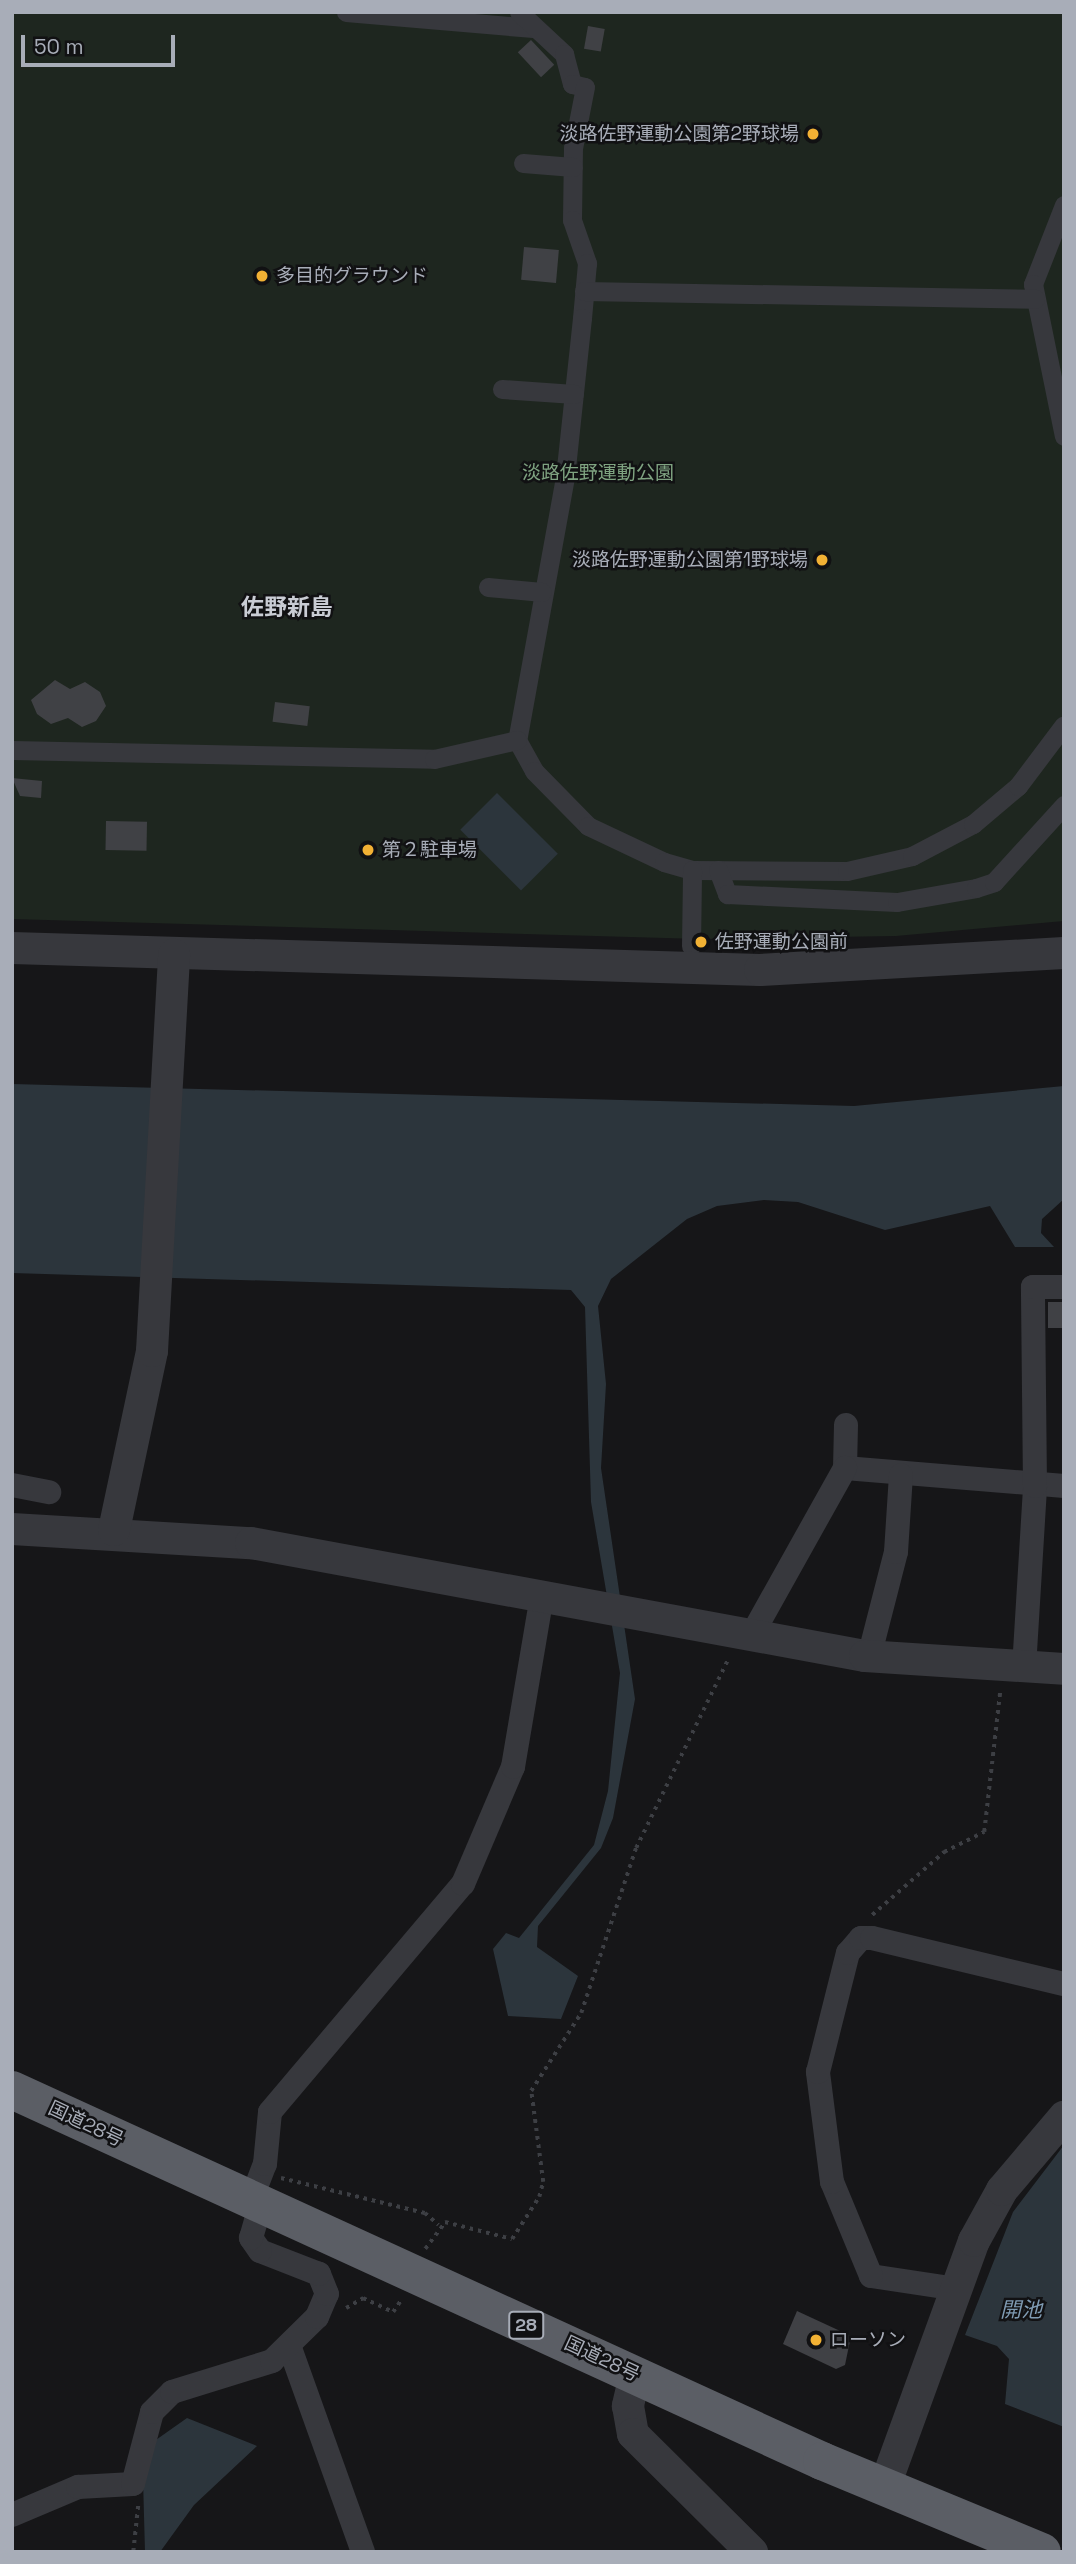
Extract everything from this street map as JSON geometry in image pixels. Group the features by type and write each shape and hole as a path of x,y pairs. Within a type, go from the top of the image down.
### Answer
{"highway":[{"name":"国道28号","path":"12,2090 258,2192 635,2375 884,2488 1042,2552"}],"street":[{"path":"346,12 534,28"},
{"path":"519,12 564,54 572,84 585,87 573,167 572,220 587,263 573,394 517,740 548,789 588,826 639,854 692,870 847,871 933,847 1018,786 1064,725"},
{"path":"523,163 573,167"},
{"path":"1064,205 1033,284 1064,436"},
{"path":"584,291 1035,299"},
{"path":"502,389 573,394"},
{"path":"488,587 542,592"},
{"path":"12,750 434,759 517,740"},
{"path":"719,870 727,894 897,902 976,888 995,882 1064,805"},
{"path":"691,946 692,870"},
{"path":"12,948 760,970 1064,953"},
{"path":"114,1530 143,1408 156,1279 174,954"},
{"path":"1014,1668 1035,1486 1033,1287 1064,1287"},
{"path":"744,1637 845,1468 846,1425"},
{"path":"845,1468 901,1475 1064,1486"},
{"path":"869,1657 896,1552 901,1475"},
{"path":"12,1485 49,1492"},
{"path":"12,1529 114,1530 319,1553 744,1637 869,1657 1064,1669"},
{"path":"12,2515 78,2487 133,2484 132,2476 152,2412 172,2392 264,2364 290,2348 322,2310 327,2294 307,2264 255,2246 251,2238 270,2112 463,1884 513,1767 542,1595"},
{"path":"957,2289 871,2276 832,2182 818,2072 848,1953 861,1938 1064,1984"},
{"path":"884,2488 957,2289 1002,2190 1064,2117"},
{"path":"290,2348 363,2552"},
{"path":"635,2375 628,2406 633,2434 752,2552"}],"path":[{"path":"424,2252 439,2225 454,2221 512,2239 539,2197 543,2182 531,2091 581,2013 640,1837 744,1637"},
{"path":"861,1938 880,1903 944,1852 984,1832 1014,1668"},
{"path":"258,2192 425,2213 439,2225"},
{"path":"342,2312 363,2298 393,2312 401,2300"},
{"path":"132,2476 140,2517 133,2552"}],"green space":[{"name":"淡路佐野運動公園","path":"12,12 1064,12 1064,921 896,936 700,939 12,919"}],"water":[{"path":"497,793 558,854 521,891 460,830"},
{"path":"12,1084 854,1106 1064,1086 1064,1199 1042,1219 1041,1233 1054,1247 1015,1247 990,1206 885,1230 798,1202 764,1200 717,1206 687,1219 611,1279 598,1306 606,1384 601,1468 635,1699 613,1818 601,1848 538,1926 537,1947 578,1976 561,2019 508,2016 493,1949 506,1933 519,1938 594,1845 608,1791 620,1673 591,1502 585,1307 571,1290 12,1273"},
{"name":"開池","path":"1064,2145 1064,2427 1005,2404 1009,2359 997,2346 965,2335 1013,2212"},
{"path":"187,2418 257,2446 194,2505 160,2552 145,2552 143,2479 153,2442"}],"building":[{"path":"588,26 605,29 601,52 584,49"},
{"path":"531,40 554,65 541,77 518,52"},
{"path":"524,247 559,250 556,283 521,280"},
{"path":"55,680 70,689 85,682 100,692 106,706 96,721 82,727 68,718 51,724 37,714 31,700"},
{"path":"275,702 310,706 307,726 273,722"},
{"path":"12,778 42,781 41,798 20,796"},
{"path":"106,821 147,822 146,851 105,850"},
{"path":"1048,1302 1064,1302 1064,1328 1048,1328"},
{"name":"ローソン","path":"797,2311 851,2336 845,2365 836,2369 783,2344"}],"place":[{"name":"淡路佐野運動公園第2野球場","path":"813,134"},
{"name":"多目的グラウンド","path":"262,276"},
{"name":"淡路佐野運動公園第1野球場","path":"822,560"},
{"name":"第２駐車場","path":"368,850"},
{"name":"佐野運動公園前","path":"701,942"},
{"name":"ローソン","path":"816,2340"}],"district":[{"name":"佐野新島","path":"287,607"}]}
